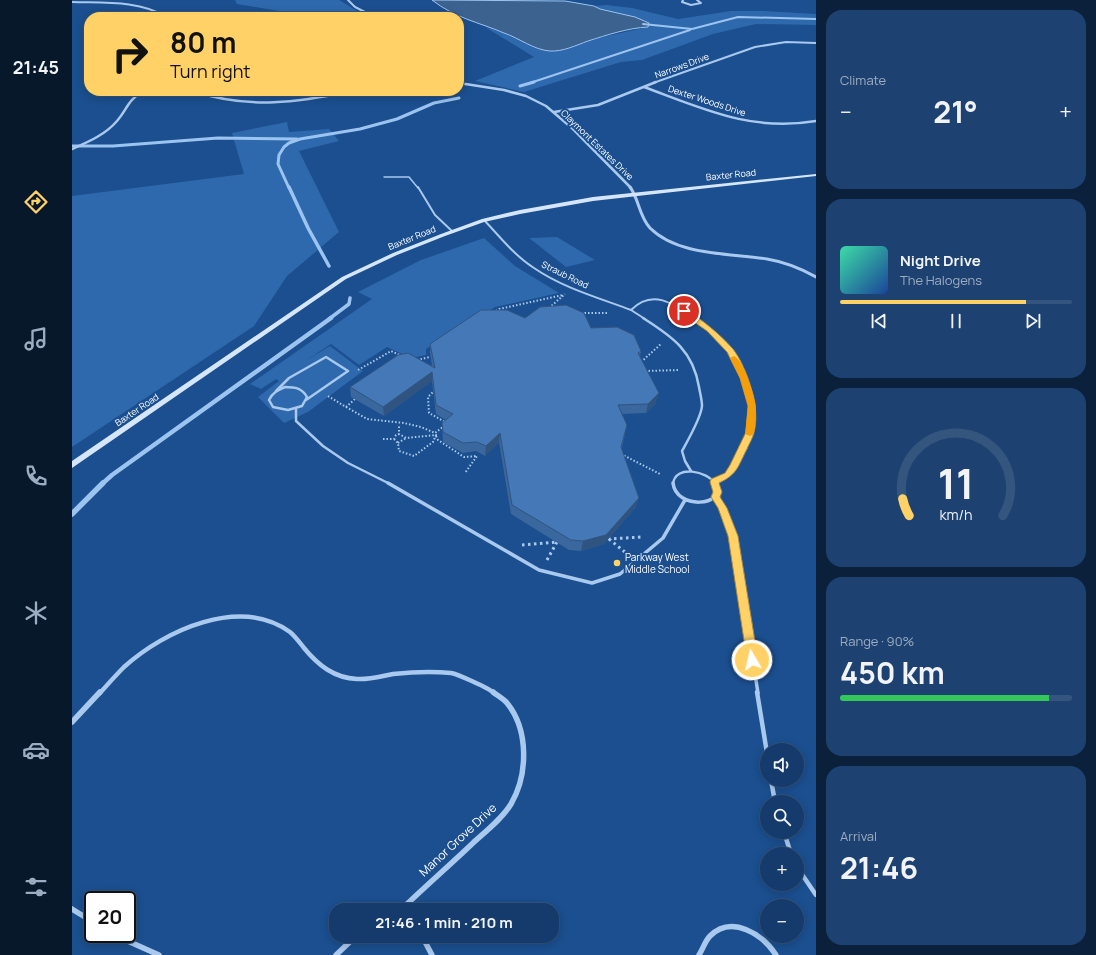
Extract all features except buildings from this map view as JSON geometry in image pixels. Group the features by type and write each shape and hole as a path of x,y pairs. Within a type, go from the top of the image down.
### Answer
{"main road":[{"name":"Baxter Road","path":"72,465 344,278 395,254 485,221 559,204 816,174"}],"street":[{"path":"348,0 355,7 365,12"},
{"path":"683,0 683,3 701,3 697,0"},
{"path":"72,2 138,7 154,12"},
{"name":"Narrows Drive","path":"554,112 598,105 643,87 755,47 786,42 816,42"},
{"name":"Claymont Estates Drive","path":"464,83 480,85 512,92 537,102 554,112 613,169 635,194 644,221 665,238 689,248 715,254 768,258 807,271 816,277"},
{"name":"Dexter Woods Drive","path":"643,87 722,115 747,121 791,124 816,121"},
{"path":"72,149 108,130 117,122 126,104 134,96"},
{"path":"208,96 231,101 267,102 299,101 327,96"},
{"name":"Manor Grove Drive","path":"72,722 125,666 157,643 184,628 213,618 240,618 271,621 291,633 314,660 323,668 339,675 357,679 405,673 452,674 492,691 507,704 518,721 523,744 524,763 519,785 511,804 496,822 411,903"},
{"path":"72,909 84,916"},
{"path":"699,955 711,935 724,927 737,926 752,931 765,940 776,955"},
{"path":"132,943 159,955"},
{"path":"336,955 349,943"},
{"path":"426,943 432,955"}],"lane":[{"path":"384,177 409,177 416,184 435,215 453,232"},
{"name":"Straub Road","path":"485,221 508,245 534,267 573,288 631,310 670,335 690,358 697,374 702,406 692,434 682,451 685,461 691,471"},
{"path":"631,310 638,302 658,299 672,303 710,330 730,351 744,378 752,406 750,432 728,475 714,482"},
{"path":"326,357 348,371 306,400 304,404 296,409 284,411 273,407 269,400 270,396 289,378 326,357"},
{"path":"276,391 285,387 300,388 306,393 306,400"},
{"path":"296,409 296,421 323,446 348,463 410,494 539,570 592,583 620,574 663,538 685,500"},
{"path":"716,497 705,502 692,502 685,500 675,491 673,481 679,474 691,471 704,474 714,482 718,492 716,497 733,536 765,743"},
{"path":"804,878 816,896"}],"path":[{"path":"494,312 499,309 565,294 547,309"},
{"path":"557,301 560,307"},
{"path":"578,313 613,312"},
{"path":"638,364 661,344"},
{"path":"348,371 361,369 391,351 404,358"},
{"path":"410,361 430,357"},
{"path":"641,370 679,370"},
{"path":"383,439 394,439 398,443 399,450 414,456 433,442 436,434 448,422 429,413 428,397 430,393 440,386"},
{"path":"319,392 367,418 421,427 436,434 438,440 464,457 477,456 464,473"},
{"path":"346,407 355,399"},
{"path":"399,426 399,434"},
{"path":"399,434 406,438"},
{"path":"394,439 396,435 399,434"},
{"path":"398,443 406,438 436,434"},
{"path":"620,453 660,474"},
{"path":"626,553 608,539 642,537"},
{"path":"522,545 557,542 547,560"}],"shaded area":[{"path":"235,0 339,0 359,12 282,12 237,4"},
{"path":"432,0 565,1 594,6 600,9 635,17 649,23 648,27 618,32 564,49 550,51 532,46 510,35 464,17 464,12 451,12"},
{"path":"607,5 632,8 678,19 731,11 816,14 816,25 756,24 713,34 642,60 621,62 524,92 475,81 534,57 485,27 504,33 536,47 568,48 598,38 648,27 649,23 646,21 600,9 594,6"},
{"path":"287,122 289,132 329,129 339,141 299,151 339,232 287,276 254,326 72,447 72,196 244,174 232,133"},
{"path":"557,237 595,260 566,267 529,238"},
{"path":"484,238 515,266 559,293 495,307 486,313 476,316 426,349 426,355 411,358 387,347 359,365 331,344 305,361 330,346 363,371 308,412 284,423 258,397 279,381 276,379 261,389 250,384 372,299 358,292 421,260"}],"waterway":[{"path":"643,24 692,29 738,17 816,19"},
{"path":"530,83 690,30"},
{"path":"520,86 534,82"},
{"path":"289,188 278,164 279,155 284,147 289,143 300,139 360,129 397,119 434,103 459,98"},
{"path":"72,146 113,146 218,138 297,139"},
{"path":"289,187 308,228 329,266"},
{"path":"329,319 349,304 350,298"},
{"path":"102,484 112,475 331,318"},
{"path":"72,514 102,484"}],"slow traffic":[{"path":"734,358 744,378 752,406 750,434"}],"place":[{"name":"Parkway West Middle School","path":"617,563"}],"route":[{"path":"684,311 710,330 730,351 744,378 752,406 750,432 734,465 728,475 714,482 718,492 716,497 733,536 752,660"}]}
